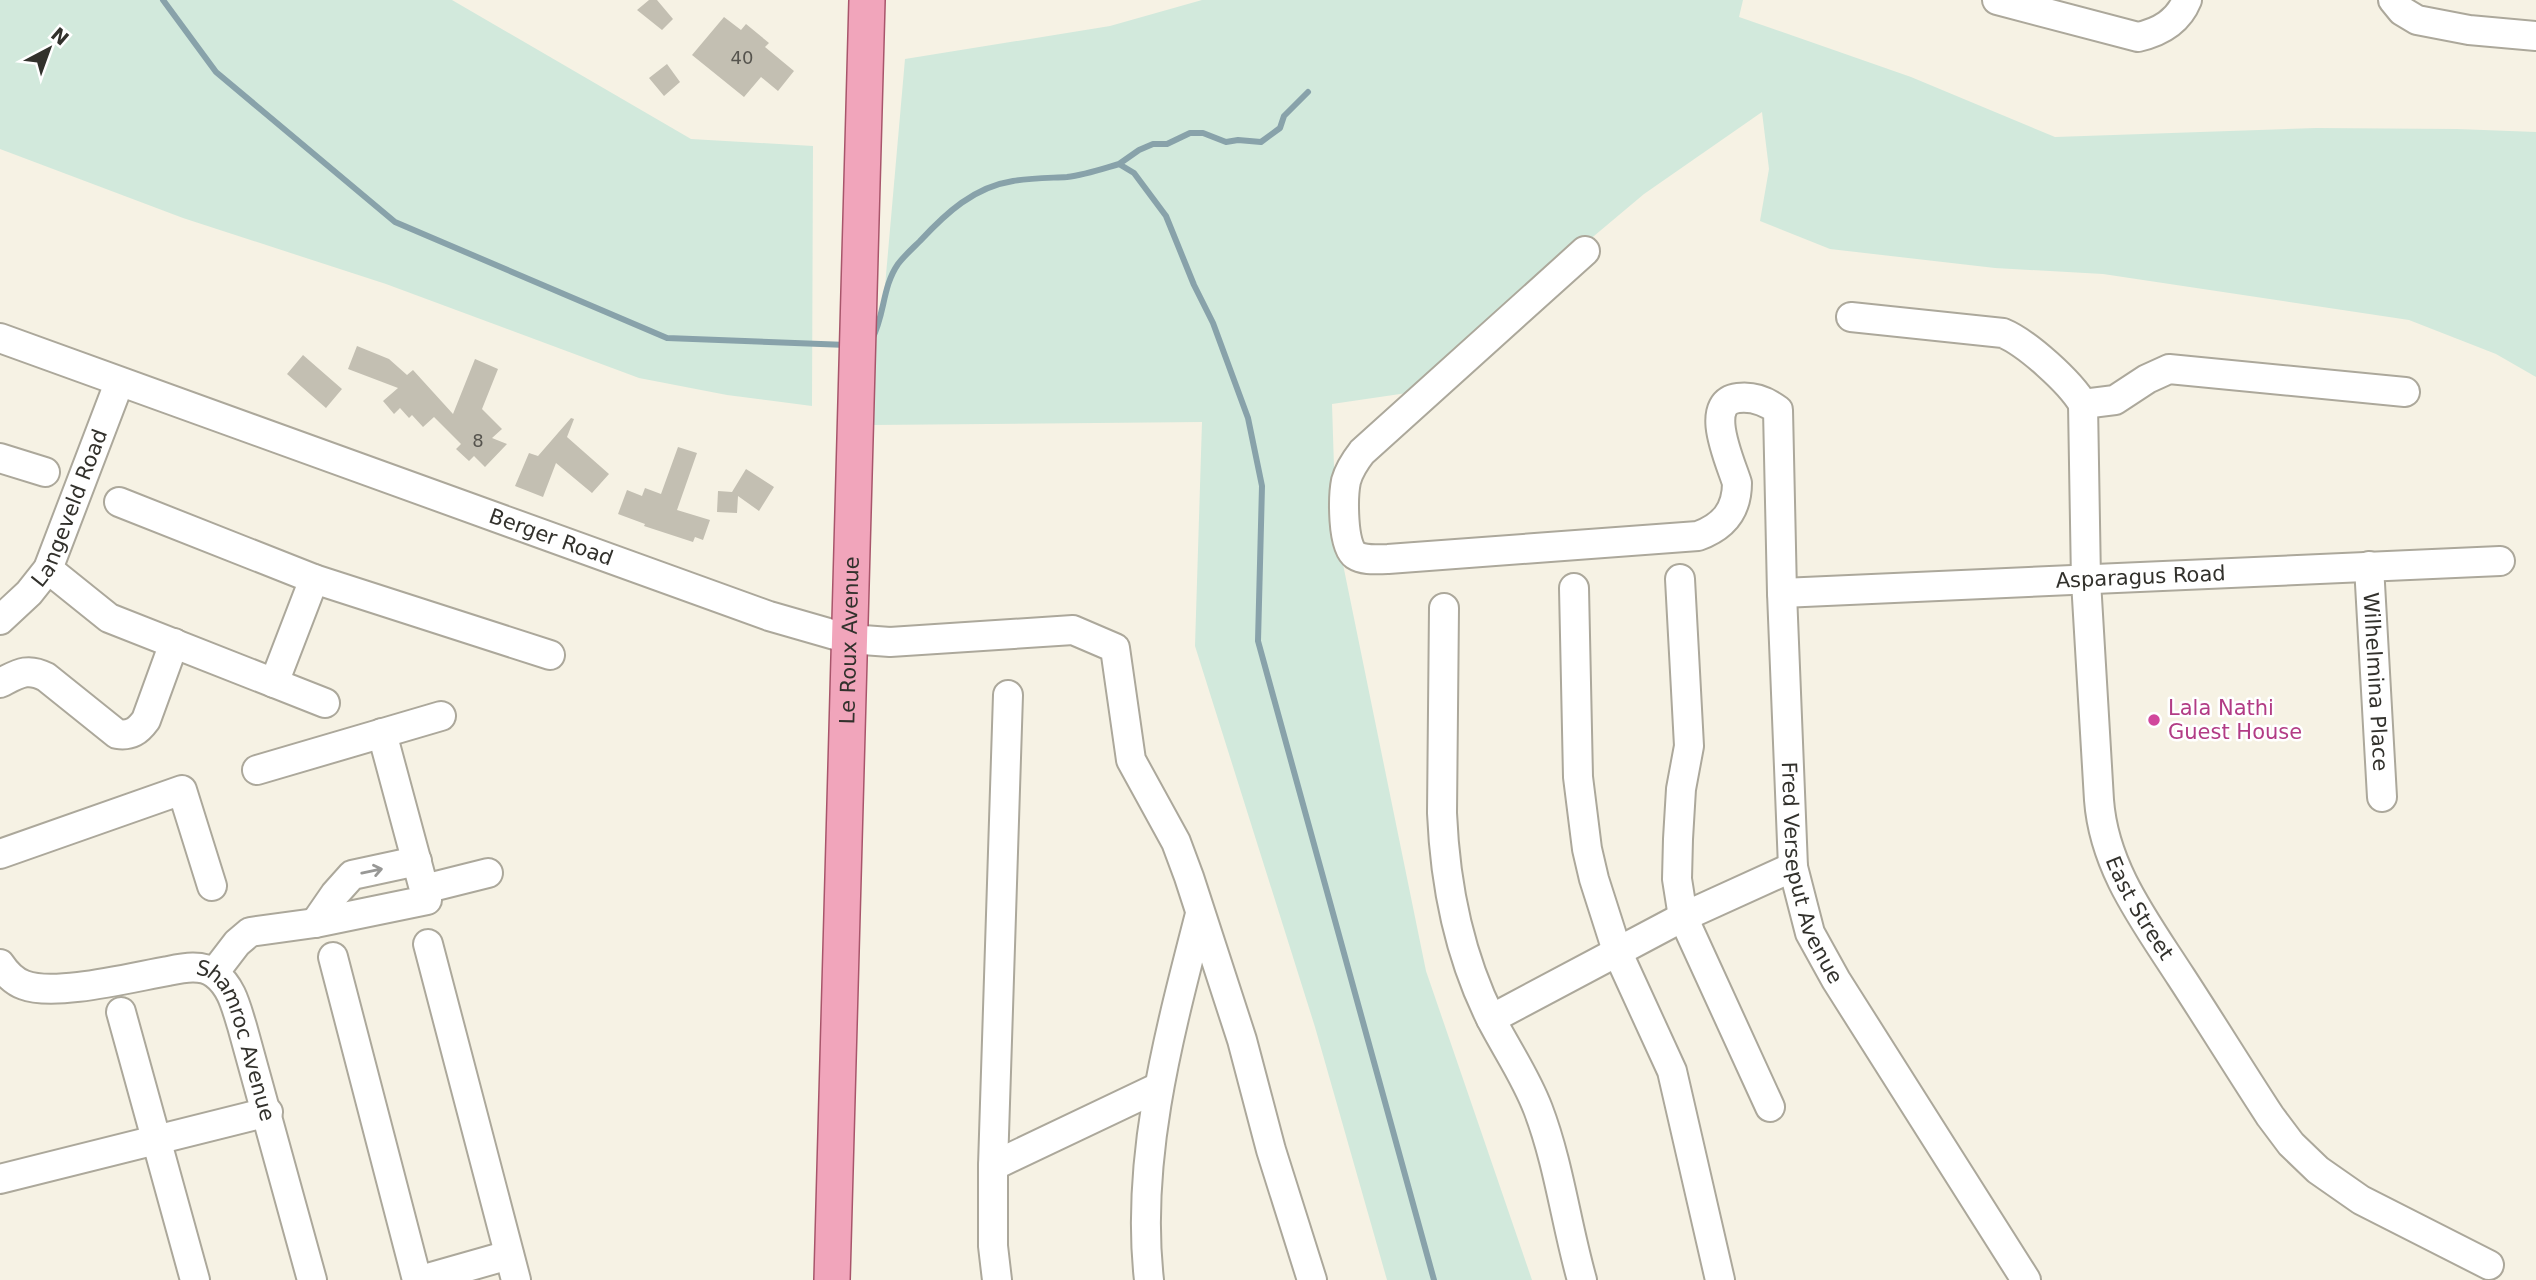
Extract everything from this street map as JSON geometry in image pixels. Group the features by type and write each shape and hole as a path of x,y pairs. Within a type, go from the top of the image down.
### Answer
{"main road":[{"name":"Le Roux Avenue","path":"832,1280 867,0"}],"street":[{"path":"2011,2 2138,37 2161,30 2173,21 2182,12 2187,0"},
{"path":"2393,0 2402,11 2417,20 2469,30 2536,36"},
{"name":"Fred Verseput Avenue","path":"1585,251 1362,452 1351,467 1345,497 1347,537 1354,554 1362,558 1388,559 1698,536 1727,520 1737,493 1737,484 1720,427 1721,408 1733,398 1745,397 1761,399 1778,410 1793,867 1810,933 2026,1280"},
{"path":"1852,317 2003,333 2022,344 2070,386 2083,404 2115,400 2147,379 2169,369 2405,392"},
{"name":"Berger Road","path":"0,338 769,616 849,639 890,642 1073,630 1115,648 1131,760 1176,842 1200,914"},
{"name":"Langeveld Road","path":"0,620 29,593 48,569 119,383"},
{"name":"East Street","path":"2083,404 2086,581 2101,822 2114,866 2137,908 2270,1116 2291,1144 2318,1170 2361,1199 2489,1265"},
{"path":"0,458 45,472"},
{"path":"120,502 314,579 550,655"},
{"name":"Asparagus Road","path":"1782,593 2500,561"},
{"name":"Wilhelmina Place","path":"2369,566 2382,797"},
{"path":"48,569 109,618 325,703"},
{"path":"274,683 314,579"},
{"path":"1680,579 1689,746 1681,789 1678,839 1677,878 1683,917 1770,1107"},
{"path":"1574,588 1578,777 1589,859 1617,951 1672,1071 1720,1280"},
{"path":"1444,608 1443,845 1459,938 1491,1019 1522,1072 1539,1112 1582,1280"},
{"path":"0,683 34,671 46,677 117,734 128,736 140,729 146,720 174,643"},
{"path":"997,1280 993,1246 993,1166 1008,695"},
{"path":"257,770 441,716"},
{"path":"382,733 426,895"},
{"path":"0,854 182,790 212,886"},
{"path":"315,922 352,875 417,861"},
{"path":"1491,1019 1683,917 1793,867"},
{"path":"214,973 237,943 250,932 315,922 426,895 488,873"},
{"path":"1149,1280 1145,1227 1158,1087 1200,914"},
{"path":"1200,914 1242,1040 1271,1150 1312,1280"},
{"path":"333,957 419,1280 512,1268 428,944"},
{"name":"Shamroc Avenue","path":"0,964 10,977 24,986 43,989 65,988 192,967 214,973 231,992 268,1112 312,1280"},
{"path":"121,1012 195,1280"},
{"path":"993,1166 1158,1087"},
{"path":"0,1179 268,1112"}],"green space":[{"path":"0,0 452,0 691,139 813,146 812,406 727,395 639,378 386,284 183,218 0,149"},
{"path":"1202,0 1743,0 1739,17 1911,77 2055,137 2316,128 2536,132 2536,377 2496,354 2409,320 2103,274 1995,268 1830,249 1760,221 1769,169 1762,112 1644,194 1407,393 1332,404 1336,530 1426,971 1532,1280 1387,1280 1315,1027 1195,646 1202,422 871,425 874,341 883,309 905,59 1110,26"}],"building":[{"path":"649,0 657,0 673,19 662,30 637,10"},
{"path":"724,17 741,30 746,24 769,43 765,47 794,71 778,91 761,77 744,97 692,55"},
{"path":"667,64 680,82 664,96 649,78"},
{"path":"357,346 389,359 407,375 413,370 453,414 475,359 498,369 482,409 502,429 492,438 507,444 485,467 474,456 469,461 456,449 461,444 434,417 423,427 412,415 409,418 400,408 394,414 383,401 398,388 348,369"},
{"path":"303,355 342,389 326,408 287,374"},
{"path":"571,418 574,419 567,437 609,474 592,493 556,463 543,497 515,486 529,453 538,456"},
{"path":"678,447 697,453 677,510 710,520 703,540 695,537 693,542 644,526 645,524 618,514 627,490 642,496 645,488 661,494"},
{"path":"746,469 774,487 759,511 738,496 737,513 717,512 718,491 732,492"}],"waterway":[{"path":"163,0 216,72 395,222 667,338 847,345"},
{"path":"1119,164 1139,150 1153,144 1167,144 1190,133 1203,133 1226,142 1261,142 1280,128 1284,116 1308,92"},
{"path":"872,339 889,282 898,264 951,211 986,189 1020,180 1074,176 1119,164 1134,173 1166,216 1194,285 1213,323 1248,418 1262,486 1258,641 1434,1280"}],"place":[{"name":"Lala Nathi Guest House","path":"2154,720"}]}
